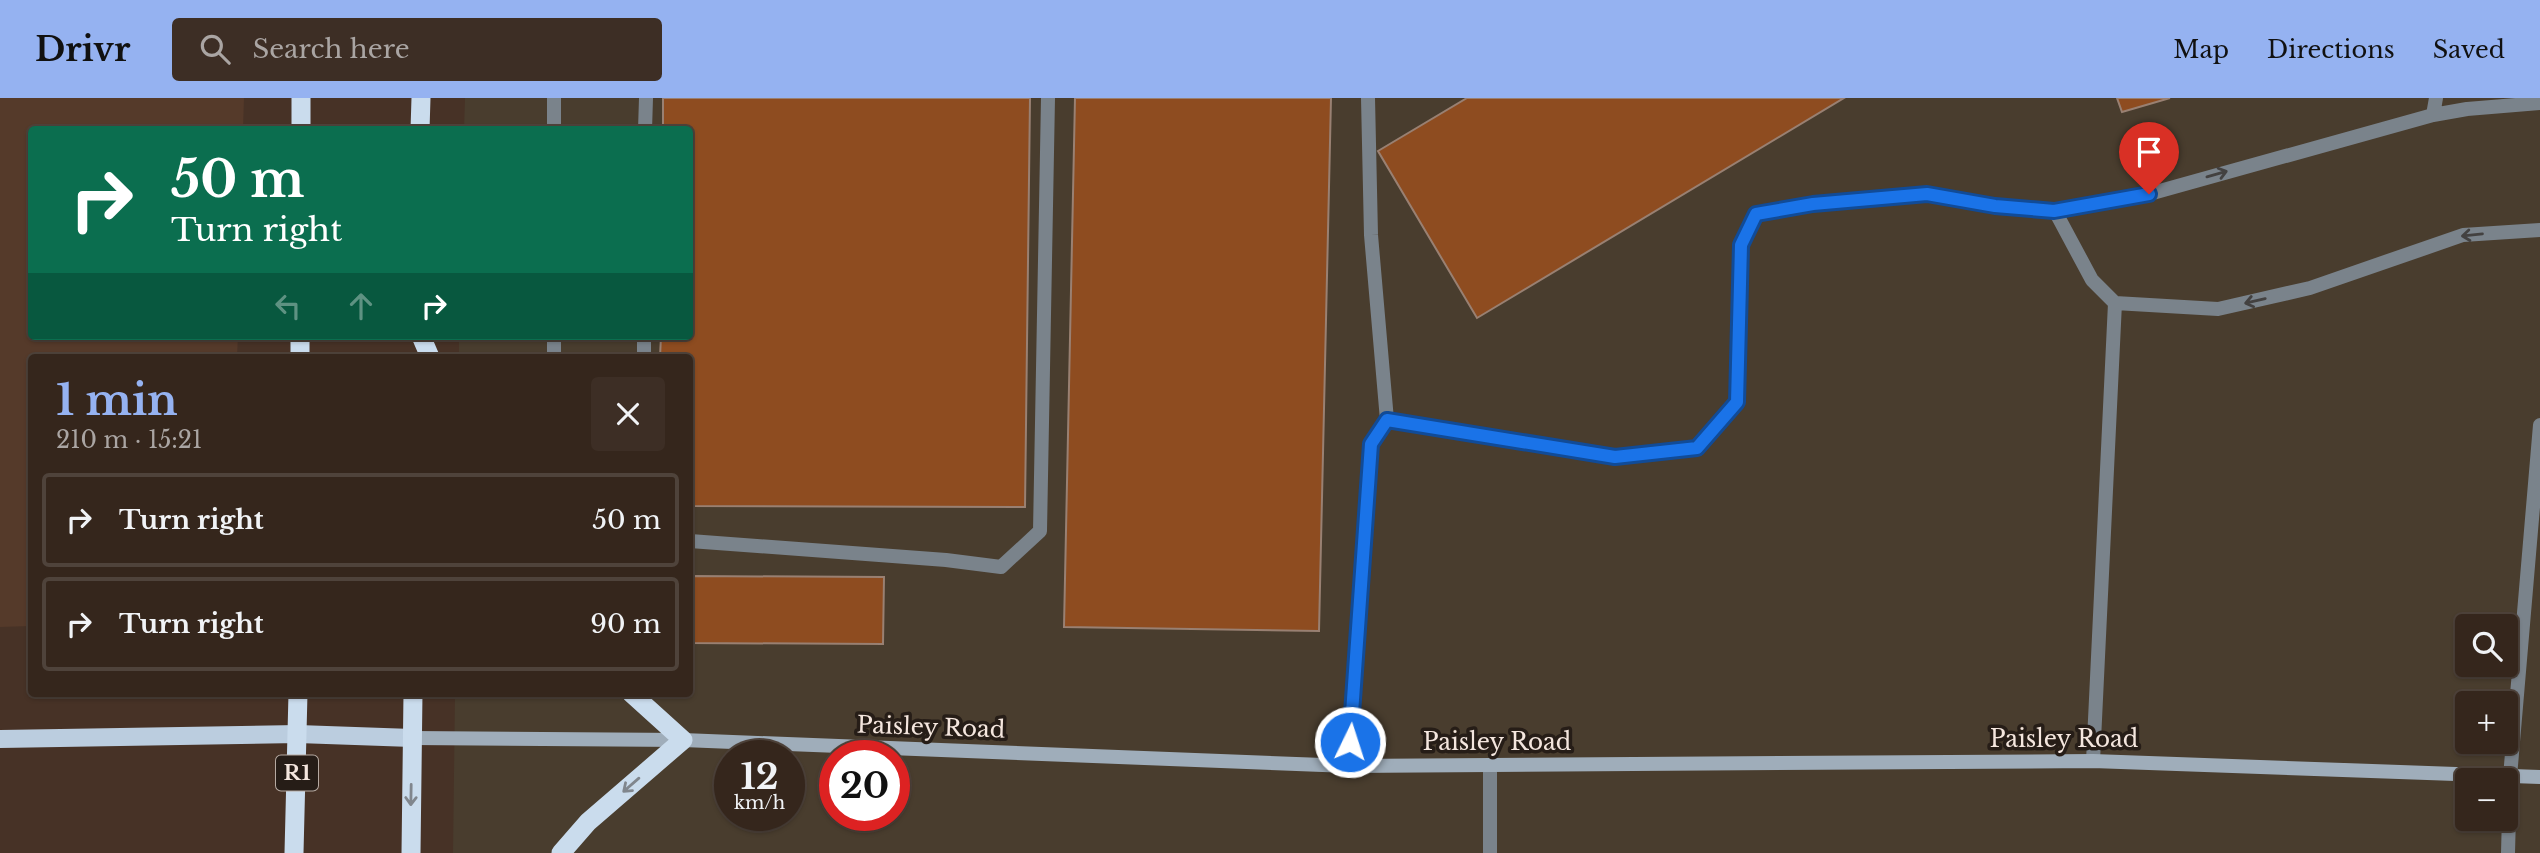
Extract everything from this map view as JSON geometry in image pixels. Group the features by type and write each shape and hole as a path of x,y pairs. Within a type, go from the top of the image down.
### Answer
{"highway":[{"path":"301,98 301,126"},
{"path":"420,126 421,98"},
{"name":"R1","path":"294,853 298,697"},
{"path":"411,853 413,697"},
{"path":"561,853 588,822 683,740 635,697"}],"main road":[{"path":"0,739 298,734 412,738"},
{"name":"Paisley Road","path":"412,738 683,740 1349,766 2093,761 2455,775"},
{"name":"Paisley Road","path":"2518,777 2540,777"}],"street":[{"path":"554,98 554,126"},
{"path":"645,126 646,98"},
{"path":"693,541 946,560 1001,567 1040,531 1048,98"},
{"path":"1349,766 1371,444 1387,420 1371,235 1368,98"},
{"path":"2433,116 2436,98"},
{"path":"1387,420 1615,457 1697,448 1737,402 1741,245 1756,214 1813,204 1927,194 1995,206 2054,211 2149,194 2433,116 2466,109 2540,103"},
{"path":"2054,211 2092,280 2115,303 2218,309 2310,288 2463,235 2540,230"},
{"path":"2093,761 2115,303"},
{"path":"2511,768 2540,425"},
{"path":"1490,765 1490,853"},
{"path":"2508,853 2509,831"}],"shaded area":[{"path":"0,98 244,98 243,126 28,126 28,340 238,340 237,354 28,354 28,626 0,627"},
{"path":"465,98 2540,98 2540,853 453,853 455,697 693,697 693,354 459,354 459,340 693,340 693,126 464,126"}],"building":[{"path":"663,98 1030,98 1025,507 693,506 693,354 660,354 661,340 693,340 693,126 663,126"},
{"path":"1075,98 1331,98 1319,631 1064,627"},
{"path":"1467,98 1844,98 1477,318 1378,151"},
{"path":"2117,98 2170,98 2122,112"},
{"path":"693,576 884,577 883,644 693,643"}],"route":[{"path":"1350,742 1371,444 1387,420 1615,457 1697,448 1737,402 1741,245 1756,214 1813,204 1927,194 1995,206 2054,211 2149,194"}]}
